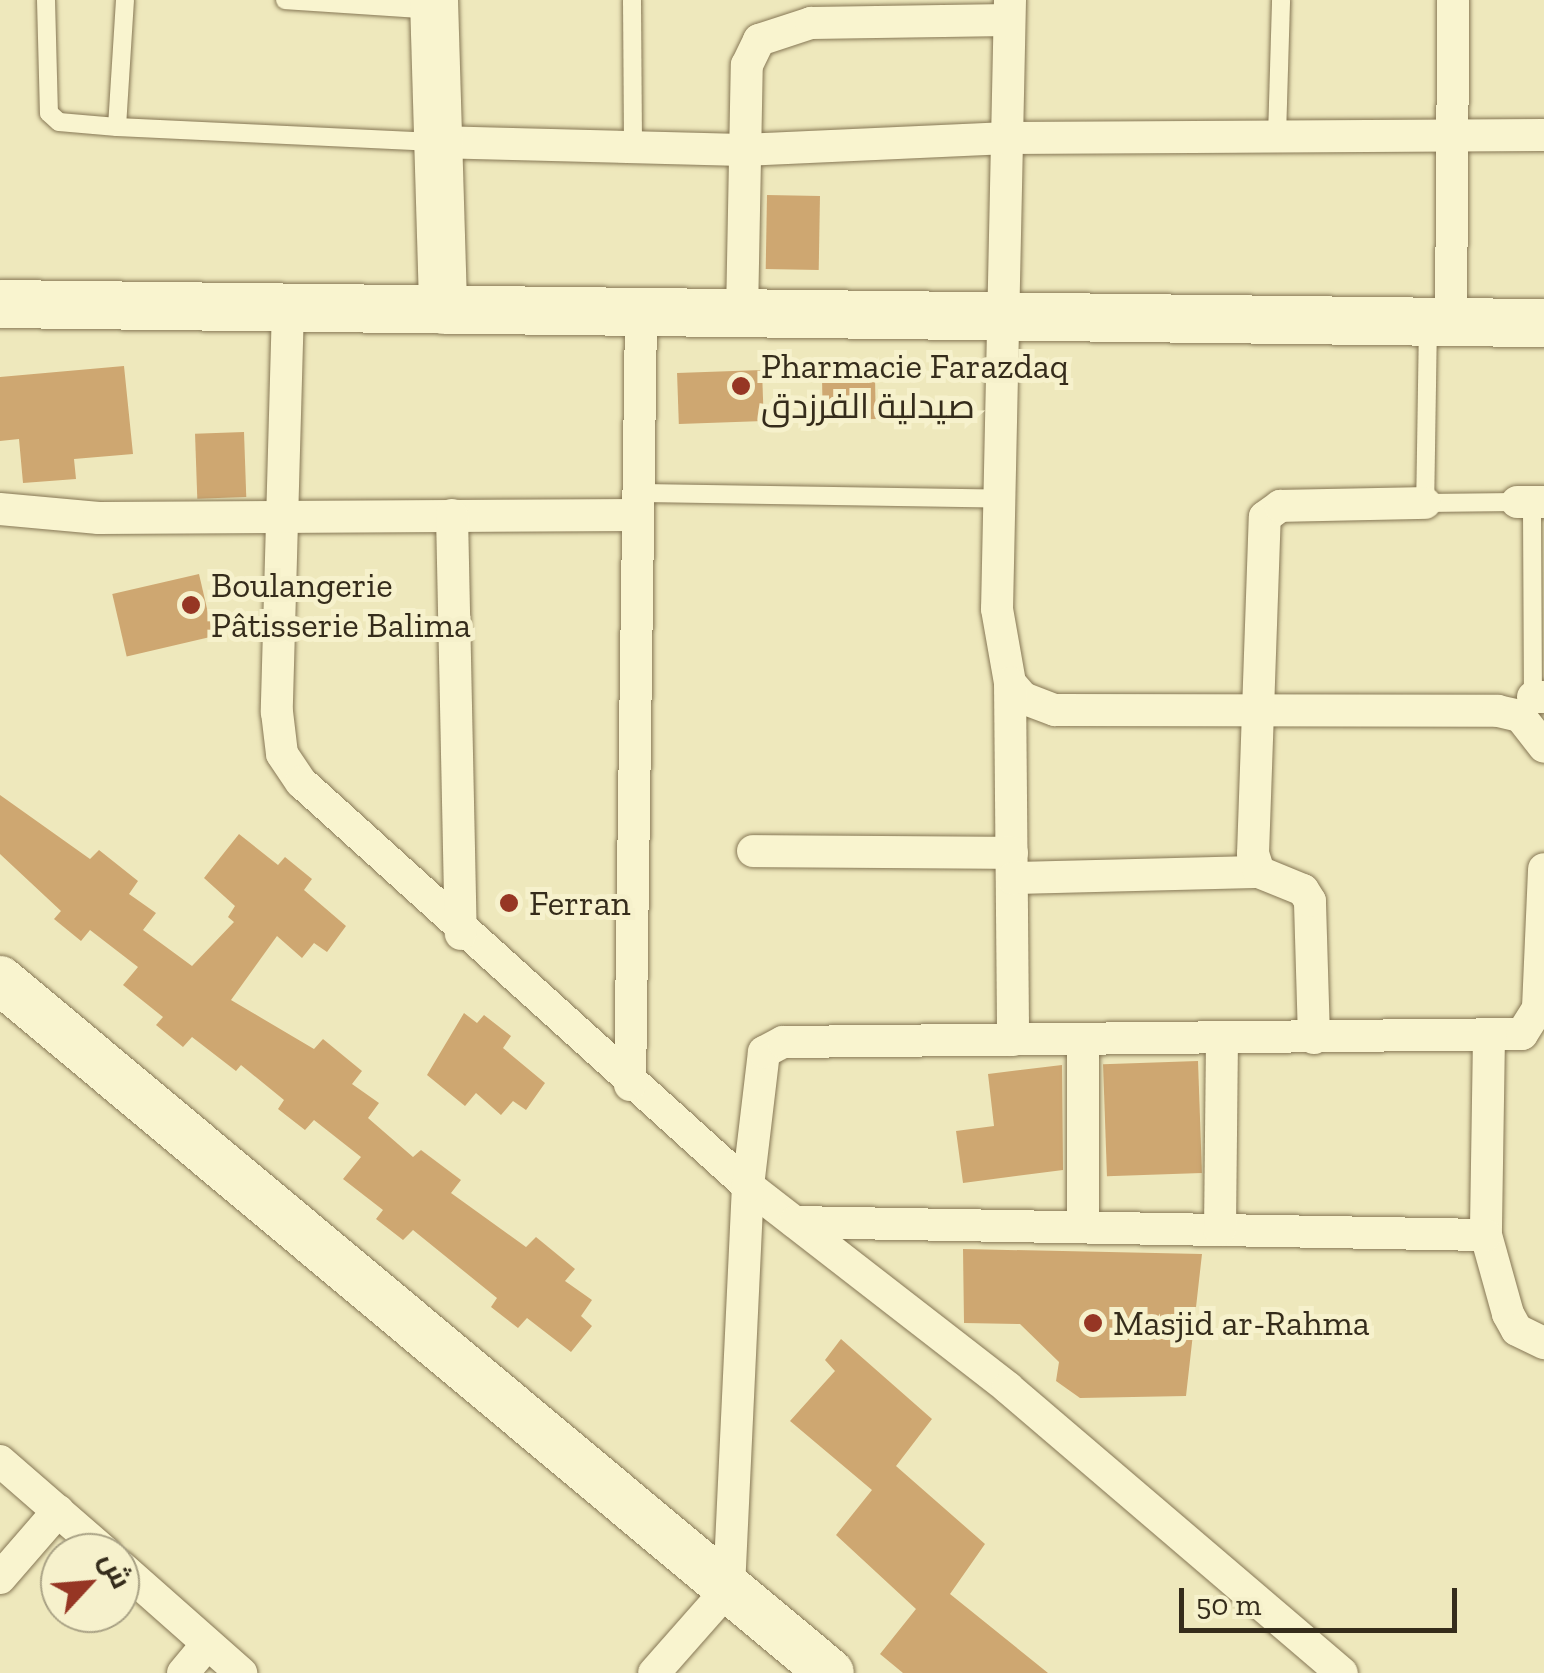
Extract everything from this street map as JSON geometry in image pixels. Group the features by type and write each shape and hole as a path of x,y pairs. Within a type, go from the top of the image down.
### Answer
{"street":[{"path":"1439,322 1452,137 1453,0"},
{"path":"434,5 435,142 443,310"},
{"path":"742,316 742,150 751,52 770,34 811,11 1009,10 1006,318 997,609 1010,683 1014,1040"},
{"path":"435,142 742,150 1008,138 1544,135"},
{"path":"0,304 1544,323"},
{"path":"288,308 281,519 282,754 337,820 630,1085 748,1186 1008,1388 1342,1673"},
{"path":"630,1085 641,314"},
{"path":"0,509 281,519 452,515 636,504"},
{"path":"1259,872 1252,711 1265,517 1280,506 1425,504"},
{"path":"452,515 461,934"},
{"path":"1010,683 1055,710 1498,711 1539,717"},
{"path":"753,851 1012,866 1259,872 1303,890 1310,901 1314,1038"},
{"path":"654,1673 729,1588 748,1186 761,1059 772,1046 1522,1034 1536,1021 1544,869"},
{"path":"1,984 830,1673"},
{"path":"1488,1036 1486,1235 1516,1330 1544,1343"},
{"path":"1220,1230 1222,1038"},
{"path":"1083,1039 1083,1228"},
{"path":"796,1222 1486,1235"},
{"path":"0,1461 83,1533"},
{"path":"0,1578 58,1511"},
{"path":"140,1584 241,1673"},
{"path":"183,1673 207,1644"}],"lane":[{"path":"46,0 50,113 59,122 435,142"},
{"path":"117,127 124,0"},
{"path":"284,0 434,5"},
{"path":"632,0 633,148"},
{"path":"1277,137 1281,0"},
{"path":"1439,322 1425,504 1530,502 1535,532 1539,717"},
{"path":"636,504 1000,499"}],"building":[{"path":"767,195 820,196 819,270 766,269"},
{"path":"124,366 133,454 74,459 76,479 23,483 19,439 0,441 0,377"},
{"path":"762,370 764,421 679,424 677,373"},
{"path":"875,376 876,419 823,420 822,377"},
{"path":"244,432 246,497 197,499 195,434"},
{"path":"199,574 213,636 127,656 112,594"},
{"path":"0,795 90,859 99,850 138,881 129,894 156,913 143,930 192,966 234,922 228,917 235,906 204,878 239,834 278,865 285,857 312,879 304,890 346,926 327,952 314,943 302,958 277,936 231,1000 314,1049 323,1039 362,1071 352,1084 379,1103 368,1118 413,1157 421,1150 461,1180 451,1193 526,1247 536,1237 575,1269 565,1281 592,1300 581,1316 592,1326 571,1352 527,1318 518,1328 491,1307 497,1298 413,1230 403,1240 376,1219 383,1210 343,1179 361,1157 314,1120 305,1130 278,1109 284,1100 241,1065 236,1071 192,1037 183,1047 156,1025 163,1017 123,985 138,967 90,930 81,941 54,919 61,911 0,854"},
{"path":"464,1013 477,1023 484,1015 511,1036 503,1048 545,1083 526,1110 513,1101 501,1115 476,1093 465,1106 427,1075"},
{"path":"1198,1061 1202,1173 1107,1176 1103,1064"},
{"path":"1062,1065 1063,1170 963,1183 956,1131 994,1126 988,1074"},
{"name":"Masjid ar-Rahma","path":"963,1249 1202,1254 1186,1396 1080,1398 1056,1381 1059,1362 1020,1324 964,1323"},
{"path":"841,1339 932,1419 896,1466 985,1544 950,1594 1048,1673 903,1673 880,1654 916,1609 836,1535 872,1490 790,1421 835,1371 825,1360"}],"place":[{"name":"Pharmacie Farazdaq صيدلية الفرزدق","path":"741,386"},
{"name":"Boulangerie Pâtisserie Balima","path":"191,605"},
{"name":"Ferran","path":"509,903"},
{"name":"Masjid ar-Rahma","path":"1093,1323"}]}
